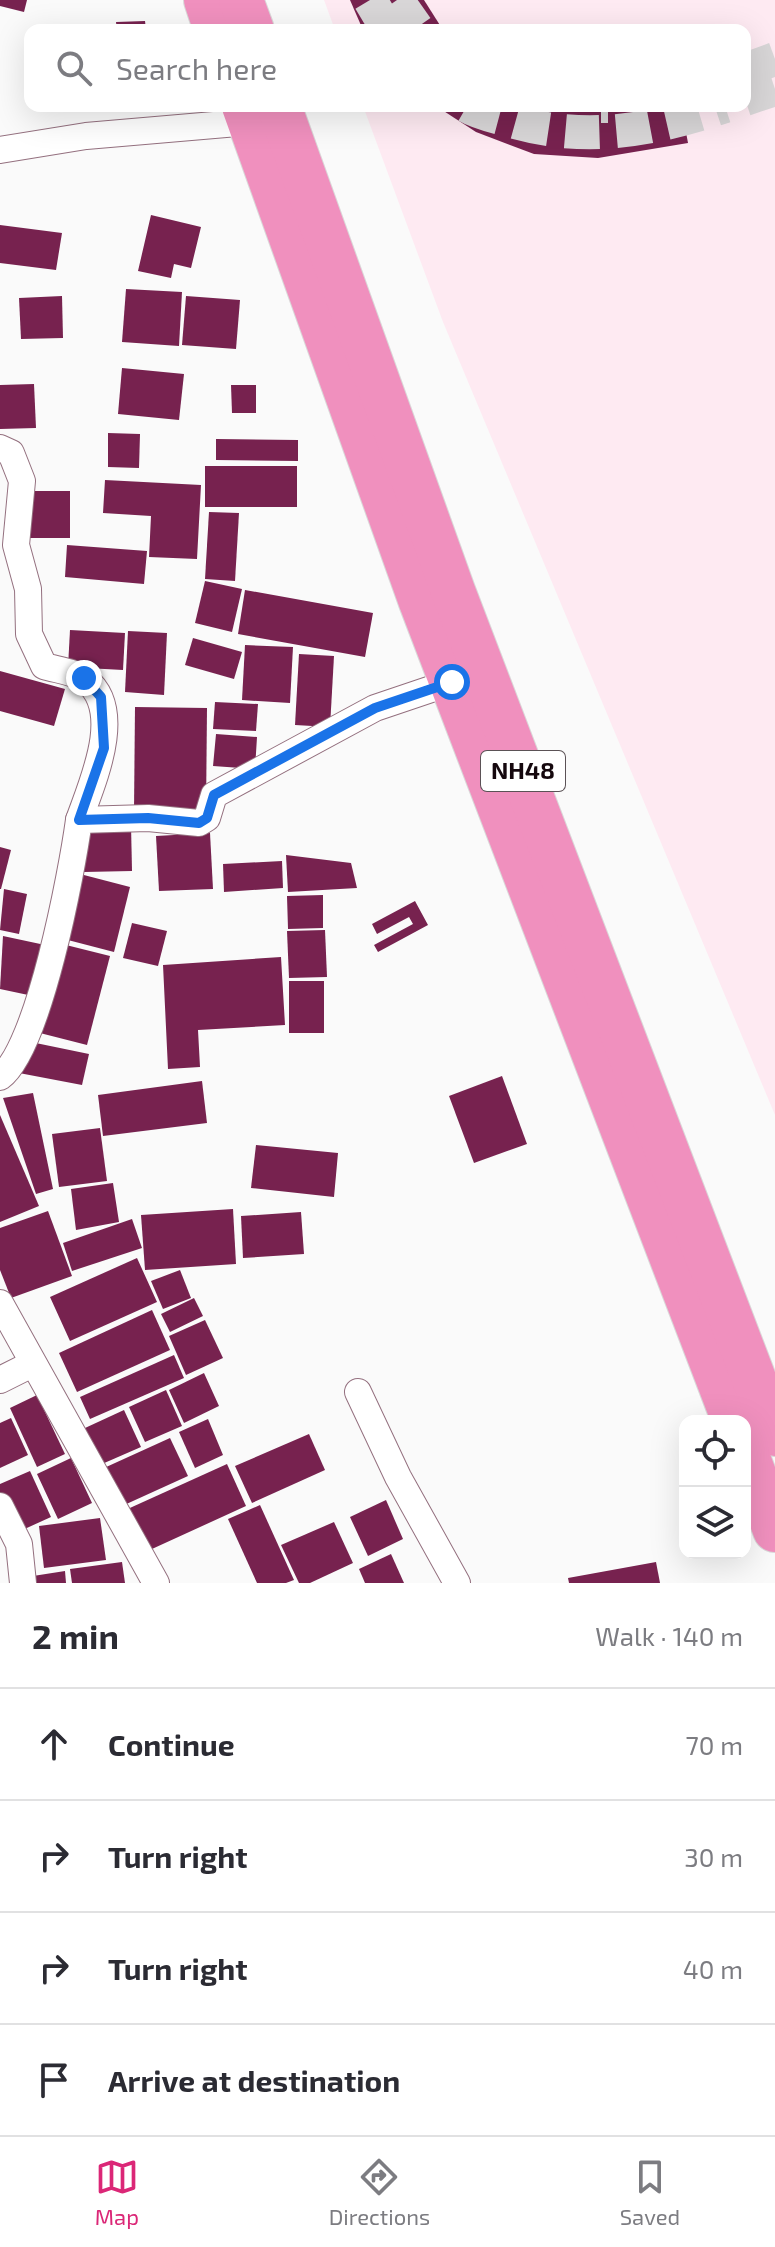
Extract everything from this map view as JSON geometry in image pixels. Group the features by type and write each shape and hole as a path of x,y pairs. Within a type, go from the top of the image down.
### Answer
{"highway":[{"path":"206,0 214,24"},
{"path":"241,0 250,24"},
{"name":"NH48","path":"257,112 452,682 732,1415"},
{"name":"NH48","path":"257,112 453,591 775,1434"},
{"path":"751,1466 775,1530"}],"street":[{"path":"0,150 250,112"},
{"path":"0,448 11,453 22,481 16,545 28,589 29,634 44,666 84,678 101,697 104,748 79,820 70,886 39,995 23,1040 7,1072 0,1077"},
{"path":"79,820 148,818 199,823 207,818 214,795 375,708 452,682"},
{"path":"0,1303 156,1583"},
{"path":"0,1380 32,1364"},
{"path":"358,1392 398,1477 457,1583"},
{"path":"0,1506 19,1544 23,1583"}],"shaded area":[{"path":"324,0 775,0 775,1115 443,322 365,112 751,112 751,24 333,24"}],"building":[{"path":"0,0 27,0 24,12 0,6"},
{"path":"350,0 424,0 439,24 360,24"},
{"path":"145,21 145,24 116,24"},
{"path":"445,112 682,112 688,143 598,158 534,154 476,132"},
{"path":"151,215 201,227 191,268 174,264 171,278 138,271"},
{"path":"0,225 62,233 56,270 0,263"},
{"path":"126,289 182,292 179,346 122,342"},
{"path":"62,296 63,338 21,339 19,298"},
{"path":"186,296 240,300 236,349 182,345"},
{"path":"122,368 184,374 179,420 118,414"},
{"path":"34,384 36,428 0,429 0,385"},
{"path":"231,385 256,385 256,413 232,413"},
{"path":"108,433 140,434 139,468 108,467"},
{"path":"216,439 298,440 298,461 216,460"},
{"path":"205,466 297,466 297,507 205,507"},
{"path":"105,480 201,485 197,559 149,557 151,516 103,513"},
{"path":"28,491 70,491 70,538 28,538"},
{"path":"209,512 239,513 235,581 205,579"},
{"path":"67,545 147,551 144,584 65,577"},
{"path":"205,581 242,589 232,632 195,623"},
{"path":"245,590 373,613 365,657 238,634"},
{"path":"70,630 125,633 123,670 68,667"},
{"path":"128,631 167,633 164,695 125,692"},
{"path":"193,638 242,652 234,679 185,665"},
{"path":"245,645 293,647 290,703 242,700"},
{"path":"299,654 334,656 330,727 295,725"},
{"path":"0,671 65,689 54,726 0,711"},
{"path":"215,702 258,704 256,731 213,729"},
{"path":"135,707 207,708 206,812 134,811"},
{"path":"216,734 257,737 255,769 213,766"},
{"path":"131,824 132,871 84,872 84,825"},
{"path":"210,833 213,889 159,891 156,836"},
{"path":"0,847 11,850 1,889 0,889"},
{"path":"286,855 351,863 357,888 288,892"},
{"path":"282,861 283,888 224,892 223,864"},
{"path":"80,874 130,887 114,952 64,939"},
{"path":"4,889 27,894 19,934 0,930"},
{"path":"323,895 323,928 288,929 287,896"},
{"path":"415,901 428,925 378,952 374,945 413,924 409,917 377,934 372,924"},
{"path":"132,923 167,931 158,966 123,958"},
{"path":"325,930 327,977 289,978 287,931"},
{"path":"3,936 45,945 33,996 0,989"},
{"path":"58,943 110,956 87,1045 36,1032"},
{"path":"281,957 285,1025 198,1030 200,1067 168,1069 163,965"},
{"path":"289,981 324,981 324,1033 289,1033"},
{"path":"26,1041 89,1054 82,1085 19,1073"},
{"path":"502,1076 527,1144 474,1163 449,1096"},
{"path":"202,1081 207,1123 103,1136 98,1095"},
{"path":"33,1093 53,1189 36,1194 3,1098"},
{"path":"0,1115 39,1206 0,1222"},
{"path":"100,1128 107,1181 59,1187 52,1134"},
{"path":"256,1145 338,1153 334,1197 251,1188"},
{"path":"113,1183 119,1222 76,1230 71,1189"},
{"path":"233,1209 236,1264 145,1270 141,1215"},
{"path":"48,1211 72,1276 11,1298 0,1270 0,1228"},
{"path":"301,1212 304,1254 243,1258 241,1216"},
{"path":"132,1219 142,1248 72,1271 63,1243"},
{"path":"137,1258 157,1302 70,1341 50,1297"},
{"path":"180,1270 191,1298 163,1309 151,1281"},
{"path":"194,1298 203,1316 170,1332 161,1314"},
{"path":"152,1310 170,1350 77,1392 59,1353"},
{"path":"205,1320 223,1358 186,1375 169,1336"},
{"path":"174,1355 184,1378 90,1419 80,1397"},
{"path":"204,1373 219,1406 184,1423 169,1390"},
{"path":"166,1390 182,1426 145,1442 129,1407"},
{"path":"37,1395 65,1454 37,1467 10,1408"},
{"path":"124,1410 141,1447 102,1464 85,1428"},
{"path":"11,1418 28,1455 0,1468 0,1423"},
{"path":"208,1419 223,1455 195,1468 179,1432"},
{"path":"309,1434 325,1470 252,1503 235,1466"},
{"path":"170,1438 188,1476 122,1506 104,1468"},
{"path":"71,1458 92,1503 58,1519 37,1474"},
{"path":"227,1464 246,1506 141,1554 121,1512"},
{"path":"30,1471 51,1517 18,1532 0,1492 0,1484"},
{"path":"386,1500 403,1539 368,1556 350,1517"},
{"path":"260,1505 294,1580 257,1583 228,1519"},
{"path":"100,1518 106,1560 44,1568 39,1526"},
{"path":"334,1522 353,1563 310,1583 299,1583 281,1545"},
{"path":"391,1554 404,1583 365,1583 359,1569"},
{"path":"122,1562 125,1583 72,1583 70,1569"},
{"path":"656,1562 660,1583 569,1583 568,1578"},
{"path":"65,1571 66,1583 34,1583 33,1576"}],"tunnel":[{"path":"370,0 384,24"},
{"path":"397,0 414,24"},
{"path":"751,68 775,59"},
{"path":"751,97 775,89"},
{"path":"480,112 536,127 591,132 644,127 707,112"}],"route":[{"path":"84,678 101,697 104,748 79,820 148,818 199,823 207,818 214,795 375,708 452,682"}]}
